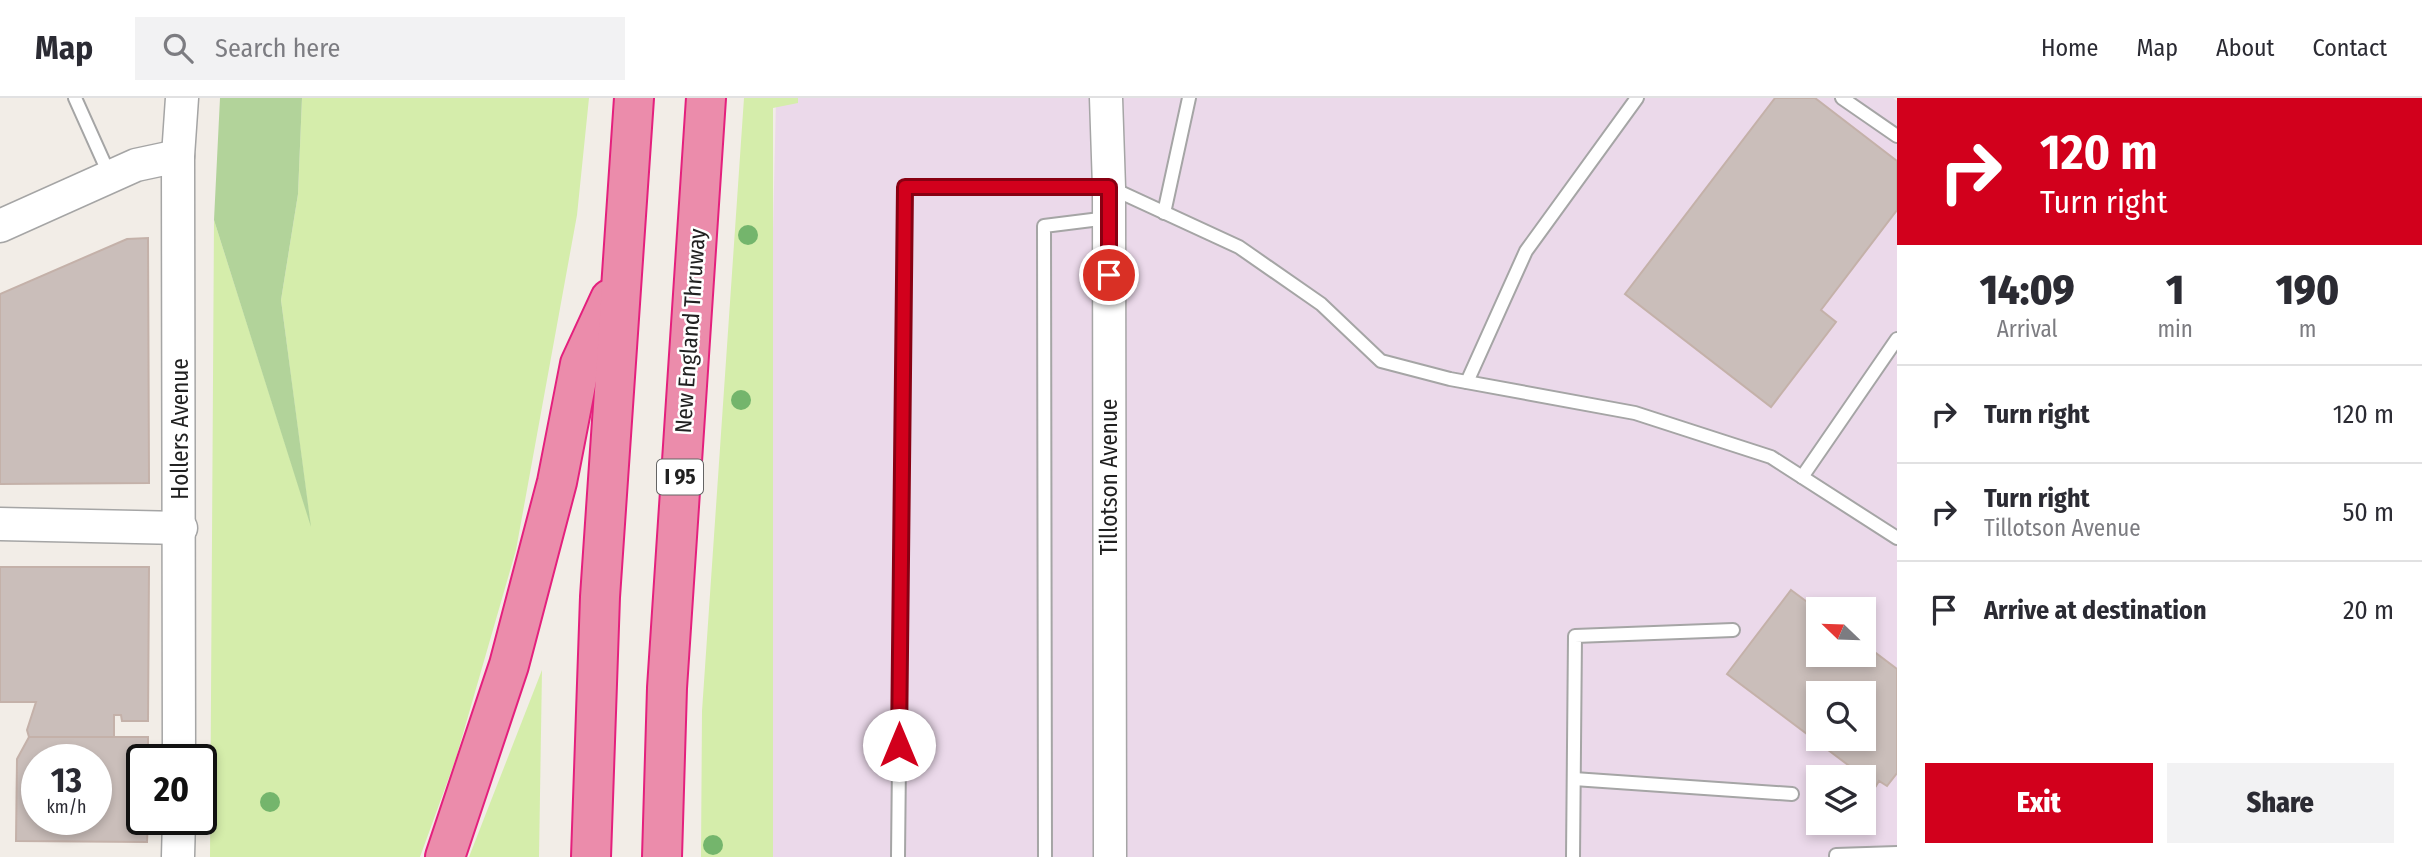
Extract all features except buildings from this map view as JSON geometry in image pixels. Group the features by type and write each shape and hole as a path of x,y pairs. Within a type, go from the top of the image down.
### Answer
{"highway":[{"path":"591,857 600,597 635,98"},
{"name":"New England Thruway","path":"662,857 672,591 706,98"},
{"path":"445,857 509,665 557,482 580,364 621,275"}],"street":[{"name":"Hollers Avenue","path":"179,744 181,528 178,156 182,98"},
{"name":"Tillotson Avenue","path":"1106,98 1109,202 1110,857"},
{"path":"0,226 136,165 178,156"},
{"path":"0,524 181,528"},
{"path":"178,857 179,835"}],"lane":[{"path":"75,98 110,176"},
{"path":"1164,213 1189,98"},
{"path":"1466,382 1526,251 1637,98"},
{"path":"1842,98 1897,136"},
{"path":"898,857 905,187 1109,202 1164,213 1239,247 1321,304 1381,361 1466,382 1635,413 1771,457 1897,538"},
{"path":"1045,857 1044,226 1109,202"},
{"path":"1802,477 1897,339"},
{"path":"1573,857 1575,636 1733,630"},
{"path":"1574,779 1792,794"},
{"path":"1836,857 1897,853"}],"shaded area":[{"path":"776,98 1893,98 1897,101 1897,857 759,857"}],"green space":[{"path":"220,98 302,98 298,194 281,300 311,527 214,220"},
{"path":"302,98 589,98 577,215 516,550 456,758 420,857 210,857 210,835 217,835 217,744 211,744 214,220 310,522 281,300 298,194"},
{"path":"744,98 798,98 798,103 773,108 773,857 701,857 702,711"},
{"path":"542,670 539,857 469,857"}],"route":[{"path":"899,745 905,187 1109,187 1109,275"}]}
